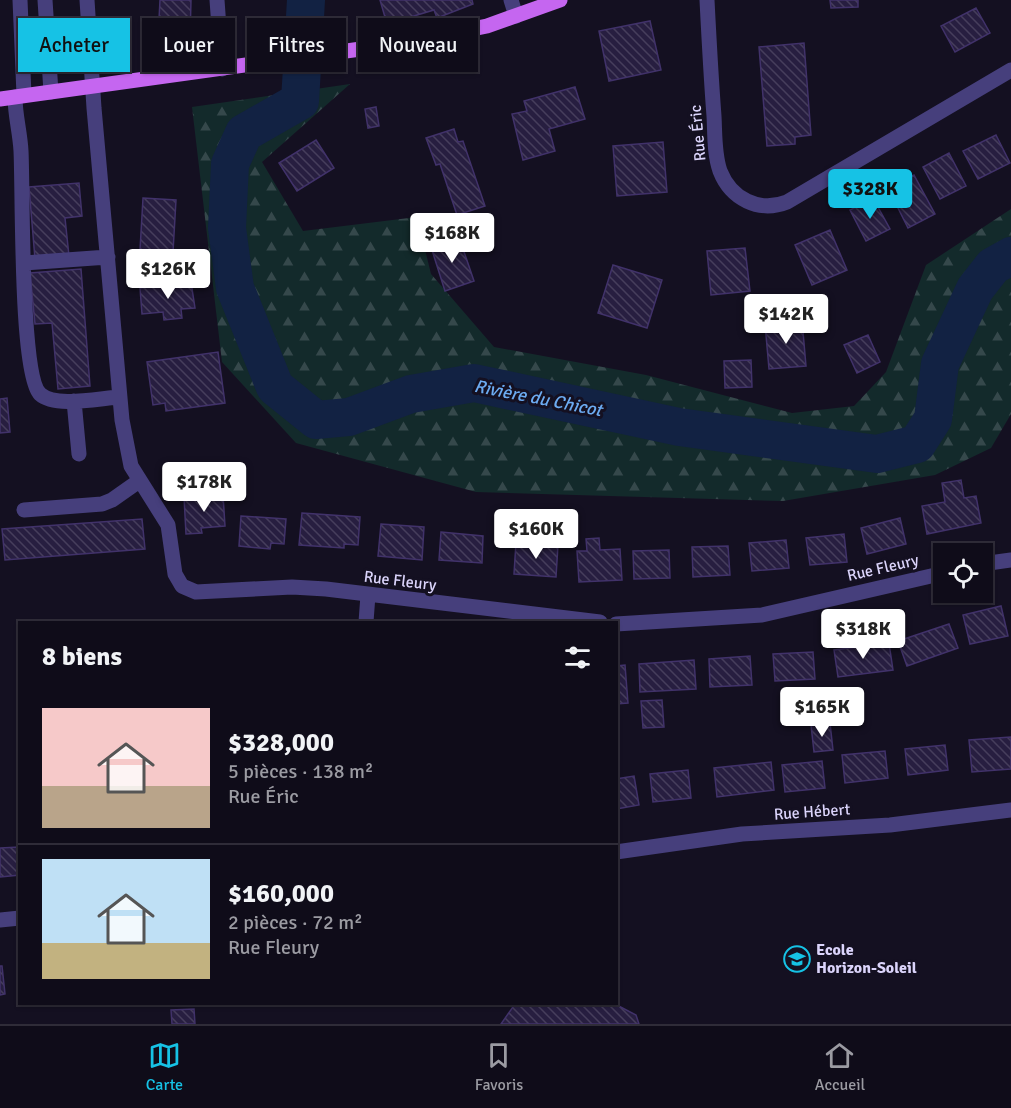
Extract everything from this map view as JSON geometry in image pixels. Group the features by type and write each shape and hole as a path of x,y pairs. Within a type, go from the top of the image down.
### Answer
{"main road":[{"path":"235,67 461,33 560,0"},
{"path":"13,97 199,72"}],"street":[{"path":"20,0 13,97 21,148 28,360 35,386 46,398 54,401 74,401 120,397"},
{"path":"45,0 51,92"},
{"path":"24,510 102,504 112,500 139,481 128,454 120,397 87,0"},
{"path":"216,0 218,18"},
{"path":"511,0 516,16"},
{"name":"Rue Éric","path":"707,0 715,136 720,170 726,183 736,194 743,200 759,206 772,207 787,202 1011,70"},
{"path":"24,263 108,257"},
{"path":"74,401 79,454"},
{"name":"Rue Fleury","path":"139,481 168,525 178,581 186,589 196,592 292,587 591,621"},
{"path":"993,562 1011,560"},
{"name":"Rue Fleury","path":"618,624 762,615 933,576"},
{"path":"366,621 368,595"},
{"name":"Rue Hébert","path":"618,852 742,834 890,825 1011,810"},
{"path":"0,920 18,918"}],"green space":[{"path":"350,84 262,162 303,231 417,217 431,274 494,347 646,375 792,413 854,406 886,372 926,265 1011,209 1011,414 991,448 935,475 783,501 476,492 296,443 222,362 192,107"}],"building":[{"path":"160,0 191,0 191,18 159,18"},
{"path":"380,0 472,0 473,4 437,18 434,10 407,18 385,18"},
{"path":"830,0 858,0 858,7 831,8"},
{"path":"976,8 990,33 955,52 941,26"},
{"path":"650,21 661,70 609,81 599,31"},
{"path":"804,43 811,135 795,137 795,144 767,146 759,47"},
{"path":"575,87 585,119 549,129 555,151 523,160 512,114 527,111 524,101"},
{"path":"376,107 379,126 368,128 365,109"},
{"path":"454,129 458,142 463,141 485,206 457,215 440,164 436,165 426,138"},
{"path":"996,135 1010,163 978,179 963,151"},
{"path":"316,140 334,168 297,191 279,163"},
{"path":"663,142 667,192 617,196 613,146"},
{"path":"949,153 966,186 940,199 923,167"},
{"path":"914,175 935,214 908,228 888,188"},
{"path":"79,183 82,216 65,218 69,256 35,259 29,187"},
{"path":"143,198 176,200 173,252 140,250"},
{"path":"873,198 890,229 866,241 850,210"},
{"path":"830,230 847,270 812,285 795,245"},
{"path":"459,237 474,281 445,291 431,247"},
{"path":"745,248 750,291 711,295 707,251"},
{"path":"613,265 662,280 647,328 598,313"},
{"path":"81,269 90,386 58,389 52,323 35,324 30,273"},
{"path":"191,282 195,308 181,309 182,318 164,320 163,312 142,314 140,288"},
{"path":"802,320 806,366 769,369 765,324"},
{"path":"868,335 880,362 857,373 844,345"},
{"path":"218,352 225,403 166,411 165,403 153,405 147,362"},
{"path":"751,360 752,387 725,388 724,361"},
{"path":"7,398 10,432 0,433 0,399"},
{"path":"961,480 964,498 976,496 981,523 927,534 922,506 945,502 942,483"},
{"path":"223,495 225,526 201,528 202,533 186,534 184,497"},
{"path":"302,513 360,517 358,545 344,544 344,548 299,545"},
{"path":"241,516 286,519 284,544 271,543 270,549 239,546"},
{"path":"900,518 906,544 867,554 861,528"},
{"path":"142,519 145,549 5,560 2,529"},
{"path":"381,524 424,527 422,560 378,556"},
{"path":"441,532 483,536 482,563 439,560"},
{"path":"844,534 847,562 810,565 806,538"},
{"path":"599,538 600,550 620,549 622,580 579,582 577,551 587,551 586,539"},
{"path":"786,540 789,568 752,571 749,543"},
{"path":"516,542 558,545 556,577 514,574"},
{"path":"728,546 730,575 693,577 692,547"},
{"path":"669,550 670,578 634,579 633,551"},
{"path":"1001,606 1008,636 970,644 963,615"},
{"path":"949,624 958,648 907,666 898,641"},
{"path":"889,643 893,670 838,677 834,650"},
{"path":"813,652 815,679 775,681 773,654"},
{"path":"750,656 752,685 710,687 709,659"},
{"path":"694,660 696,689 640,692 639,664"},
{"path":"625,665 628,703 618,704 618,666"},
{"path":"662,700 664,727 643,728 641,701"},
{"path":"830,723 833,750 814,752 811,725"},
{"path":"1011,737 1011,769 972,772 969,740"},
{"path":"945,745 948,770 908,775 905,749"},
{"path":"885,751 888,778 845,783 842,755"},
{"path":"822,761 825,788 785,792 782,765"},
{"path":"771,762 774,790 717,797 714,768"},
{"path":"688,770 691,798 653,802 650,774"},
{"path":"634,776 639,805 618,809 618,779"},
{"path":"18,847 18,875 0,877 0,848"},
{"path":"0,966 2,966 5,994 0,995"},
{"path":"514,1005 617,1005 636,1015 639,1024 501,1024"},
{"path":"194,1009 195,1024 172,1024 171,1010"}],"waterway":[{"name":"Rivière du Chicot","path":"306,0 300,101 244,133 230,164 227,228 235,288 275,387 316,420 349,417 411,394 474,383 679,427 877,454 917,444 933,419 940,364 975,289 993,266 1011,256"}],"place":[{"name":"Ecole Horizon-Soleil","path":"797,959"}]}
